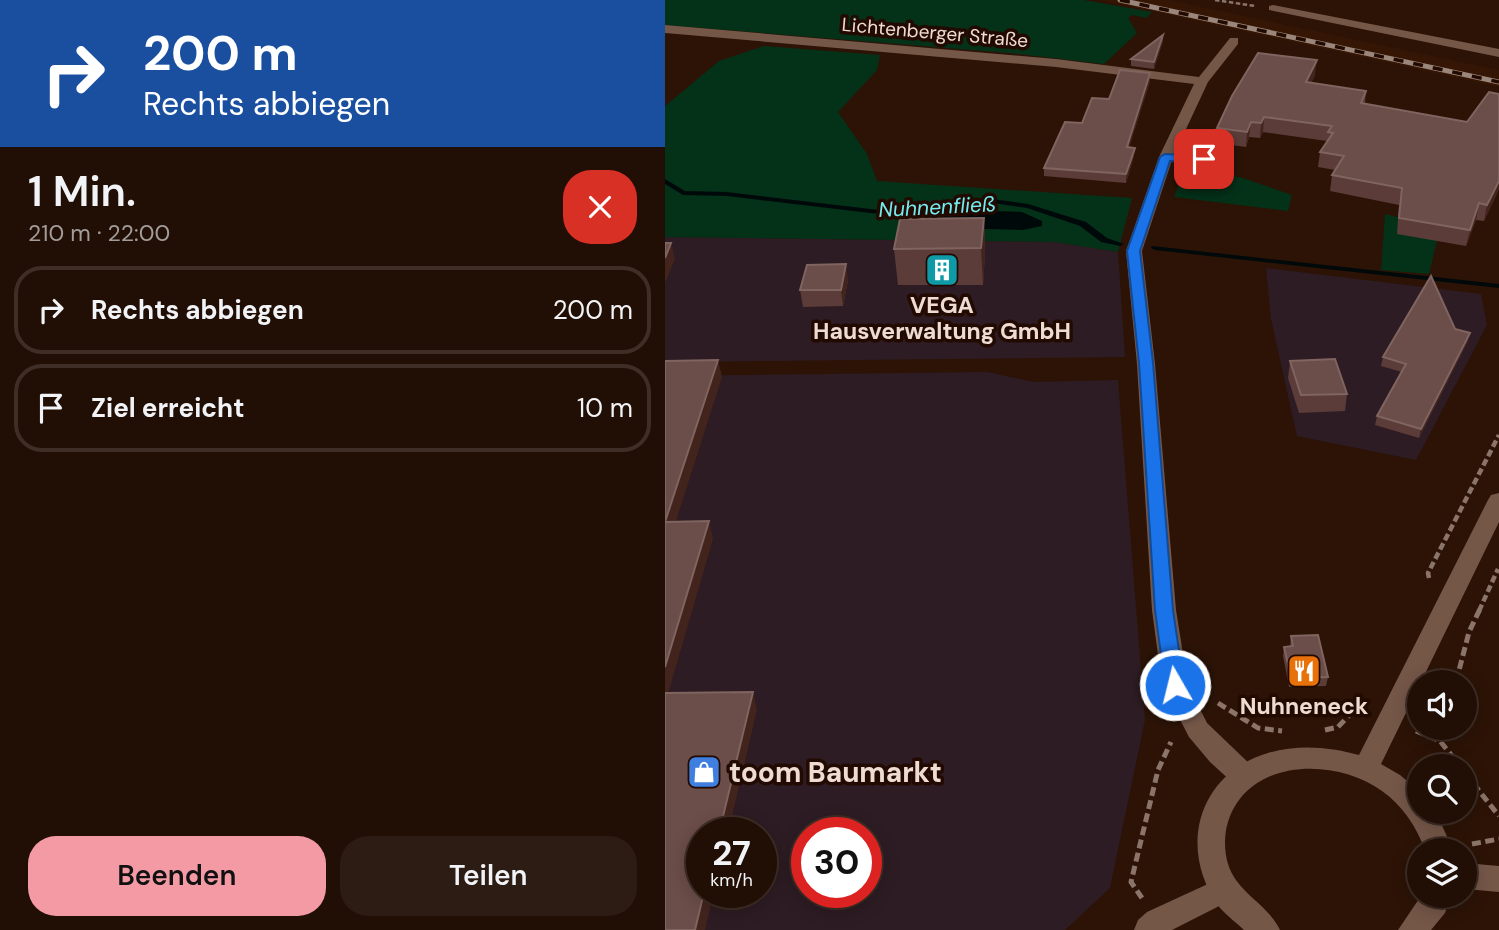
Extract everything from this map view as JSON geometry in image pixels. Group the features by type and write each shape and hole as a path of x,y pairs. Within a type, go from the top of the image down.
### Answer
{"street":[{"name":"Lichtenberger Straße","path":"665,29 1056,62 1202,81"},
{"path":"1234,41 1202,81 1165,157 1134,251 1146,363 1164,610 1175,685 1198,730 1219,754 1243,775"},
{"path":"1366,768 1499,500"},
{"path":"1265,930 1245,916 1223,890 1210,858 1210,826 1221,798 1243,775 1264,764 1287,757 1314,756 1366,768 1392,783 1407,798"},
{"path":"1477,877 1499,879"},
{"path":"1149,930 1158,922 1223,890"},
{"path":"1413,930 1431,908"}],"lane":[{"path":"1278,4 1499,53"},
{"path":"1165,157 1204,159"}],"path":[{"path":"1215,0 1278,4"},
{"path":"1459,670 1469,632 1499,567"},
{"path":"1440,740 1450,754"},
{"path":"1477,788 1499,816"}],"shaded area":[{"path":"1101,0 1169,0 1499,70 1499,87"},
{"name":"VEGA Hausverwaltung GmbH","path":"665,237 1054,242 1118,252 1125,357 665,362"},
{"path":"1266,268 1481,294 1487,325 1416,460 1297,436 1271,319"},
{"path":"987,372 1033,382 1118,380 1145,720 1110,888 1065,930 665,930 665,376"}],"green space":[{"path":"665,0 1084,0 1152,12 1146,18 1132,15 1128,18 1137,33 1104,64 1009,53 665,25"},
{"path":"764,46 880,55 877,70 838,112 867,154 877,181 1132,198 1118,252 1054,242 665,237 665,106 719,61"},
{"path":"1184,170 1240,177 1292,195 1288,211 1174,197"},
{"path":"1385,214 1440,228 1429,274 1381,270"}],"water":[{"path":"935,203 974,204 994,211 1022,212 1042,221 1042,226 1023,230 985,229 960,235 933,229 924,215"}],"building":[{"path":"1163,35 1154,62 1131,59"},
{"path":"1258,53 1317,60 1306,82 1366,91 1361,103 1467,122 1489,92 1499,94 1499,181 1487,205 1479,203 1470,230 1399,218 1402,188 1332,175 1344,156 1320,152 1333,133 1328,132 1332,126 1264,117 1261,123 1251,122 1247,132 1217,128 1232,96"},
{"path":"1120,70 1150,73 1127,147 1135,148 1126,174 1044,168 1065,122 1082,123 1092,98 1109,99"},
{"path":"984,218 981,248 894,249 900,219"},
{"path":"665,243 671,243 665,258"},
{"path":"846,264 841,290 800,290 807,265"},
{"path":"1431,276 1455,329 1470,333 1421,429 1377,416 1406,364 1383,357"},
{"path":"1335,359 1347,394 1301,395 1290,361"},
{"path":"718,360 665,522 665,361"},
{"path":"709,521 665,667 665,522"},
{"name":"Nuhneneck","path":"1318,635 1328,677 1291,678 1284,647 1293,646 1291,636"},
{"name":"toom Baumarkt","path":"753,692 723,817 686,817 686,908 700,908 695,930 665,930 665,693"}],"waterway":[{"name":"Nuhnenfließ","path":"665,181 683,193 727,194 879,212 985,200 1028,206 1083,224 1104,240 1120,244"},
{"name":"Nuhnenfließ","path":"1155,248 1499,286"}],"railway":[{"path":"1120,0 1499,82"}],"place":[{"name":"VEGA Hausverwaltung GmbH","path":"942,270"},
{"name":"Nuhneneck","path":"1304,671"},
{"name":"toom Baumarkt","path":"704,772"}],"route":[{"path":"1175,685 1164,610 1146,363 1134,251 1165,157 1204,159"}]}
